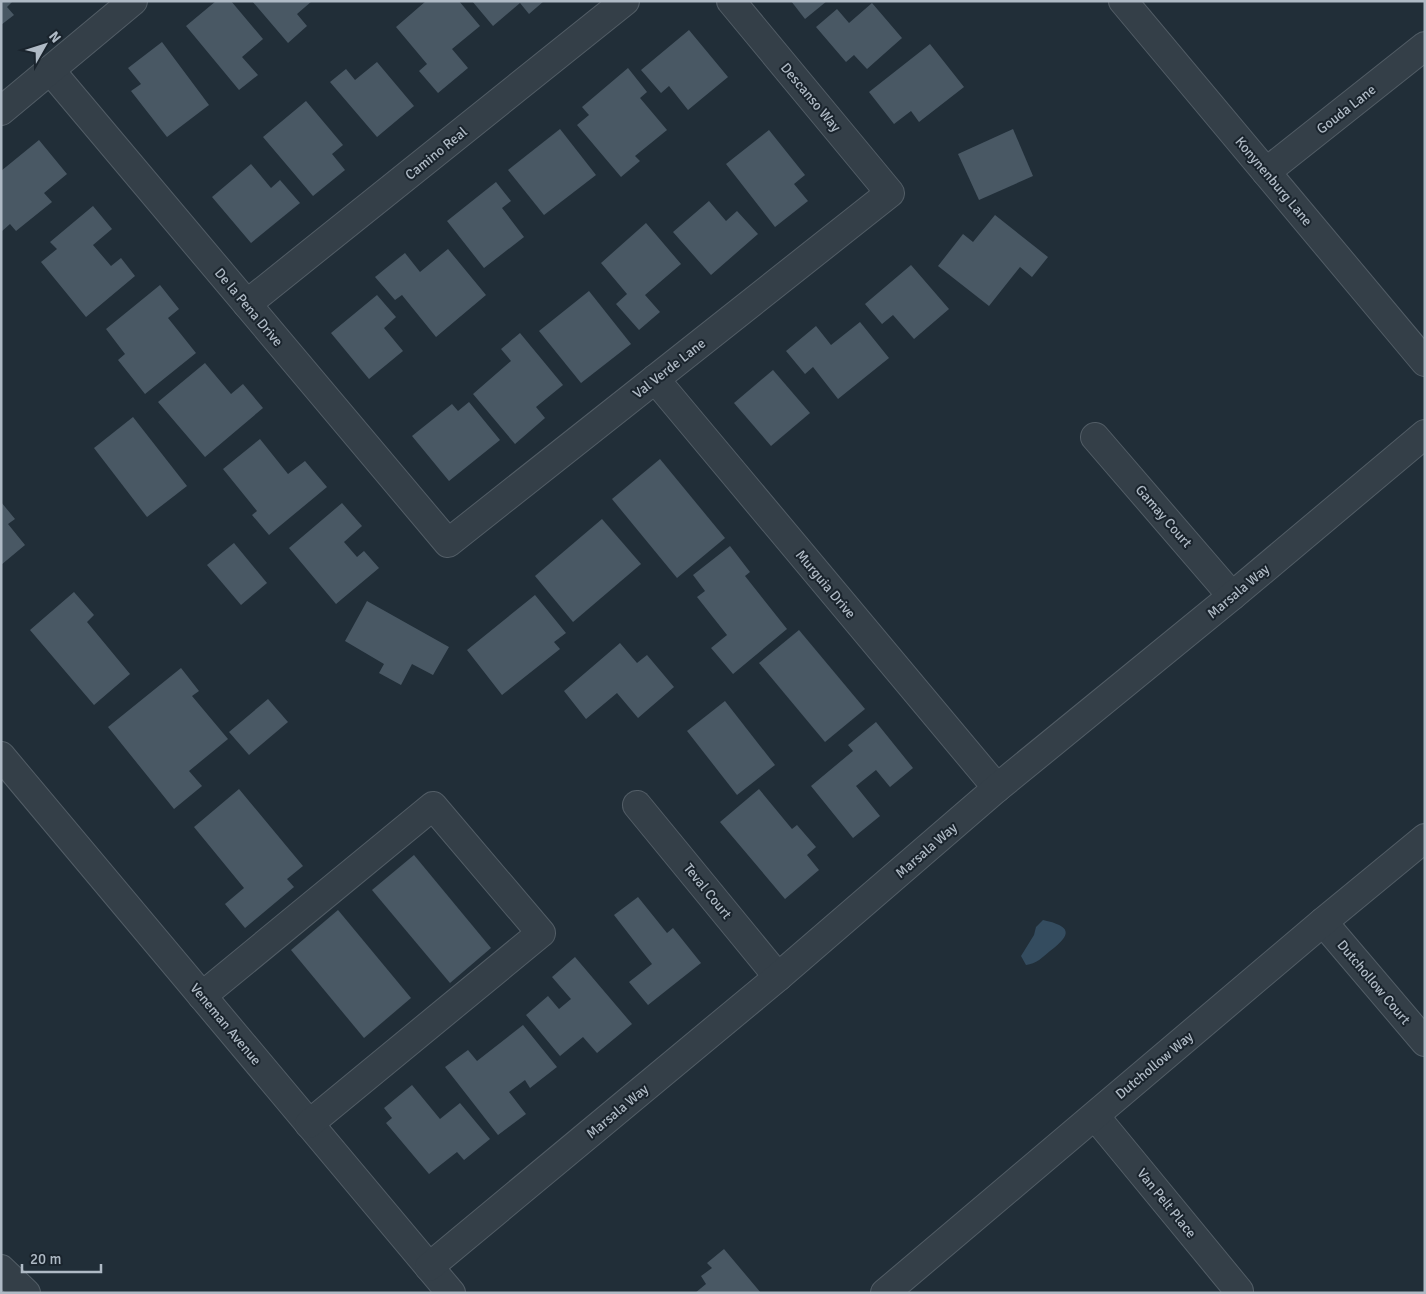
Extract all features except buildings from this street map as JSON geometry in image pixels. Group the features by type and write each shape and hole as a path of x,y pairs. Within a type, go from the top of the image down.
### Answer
{"street":[{"path":"1,111 133,1"},
{"name":"Camino Real","path":"247,304 625,1"},
{"name":"Descanso Way","path":"731,1 890,193"},
{"name":"Konynenburg Lane","path":"1123,1 1425,362"},
{"name":"Gouda Lane","path":"1266,172 1425,46"},
{"name":"De la Pena Drive","path":"50,70 448,542"},
{"name":"Val Verde Lane","path":"448,542 890,193"},
{"name":"Murguia Drive","path":"655,379 997,788"},
{"name":"Marsala Way","path":"430,1267 778,978 997,788 1232,596 1425,434"},
{"name":"Gamay Court","path":"1096,437 1232,596"},
{"name":"Veneman Avenue","path":"1,756 451,1293"},
{"name":"Teval Court","path":"637,804 778,978"},
{"path":"202,996 433,806 535,925 541,933 310,1124"},
{"name":"Dutchollow Way","path":"885,1293 1322,922 1425,838"},
{"name":"Dutchollow Court","path":"1322,922 1425,1042"},
{"name":"Van Pelt Place","path":"1095,1116 1239,1291"},
{"path":"1,1269 26,1293"}],"water":[{"path":"1043,920 1064,928 1066,931 1065,935 1063,940 1042,958 1026,965 1021,956 1034,935 1036,927"}]}
